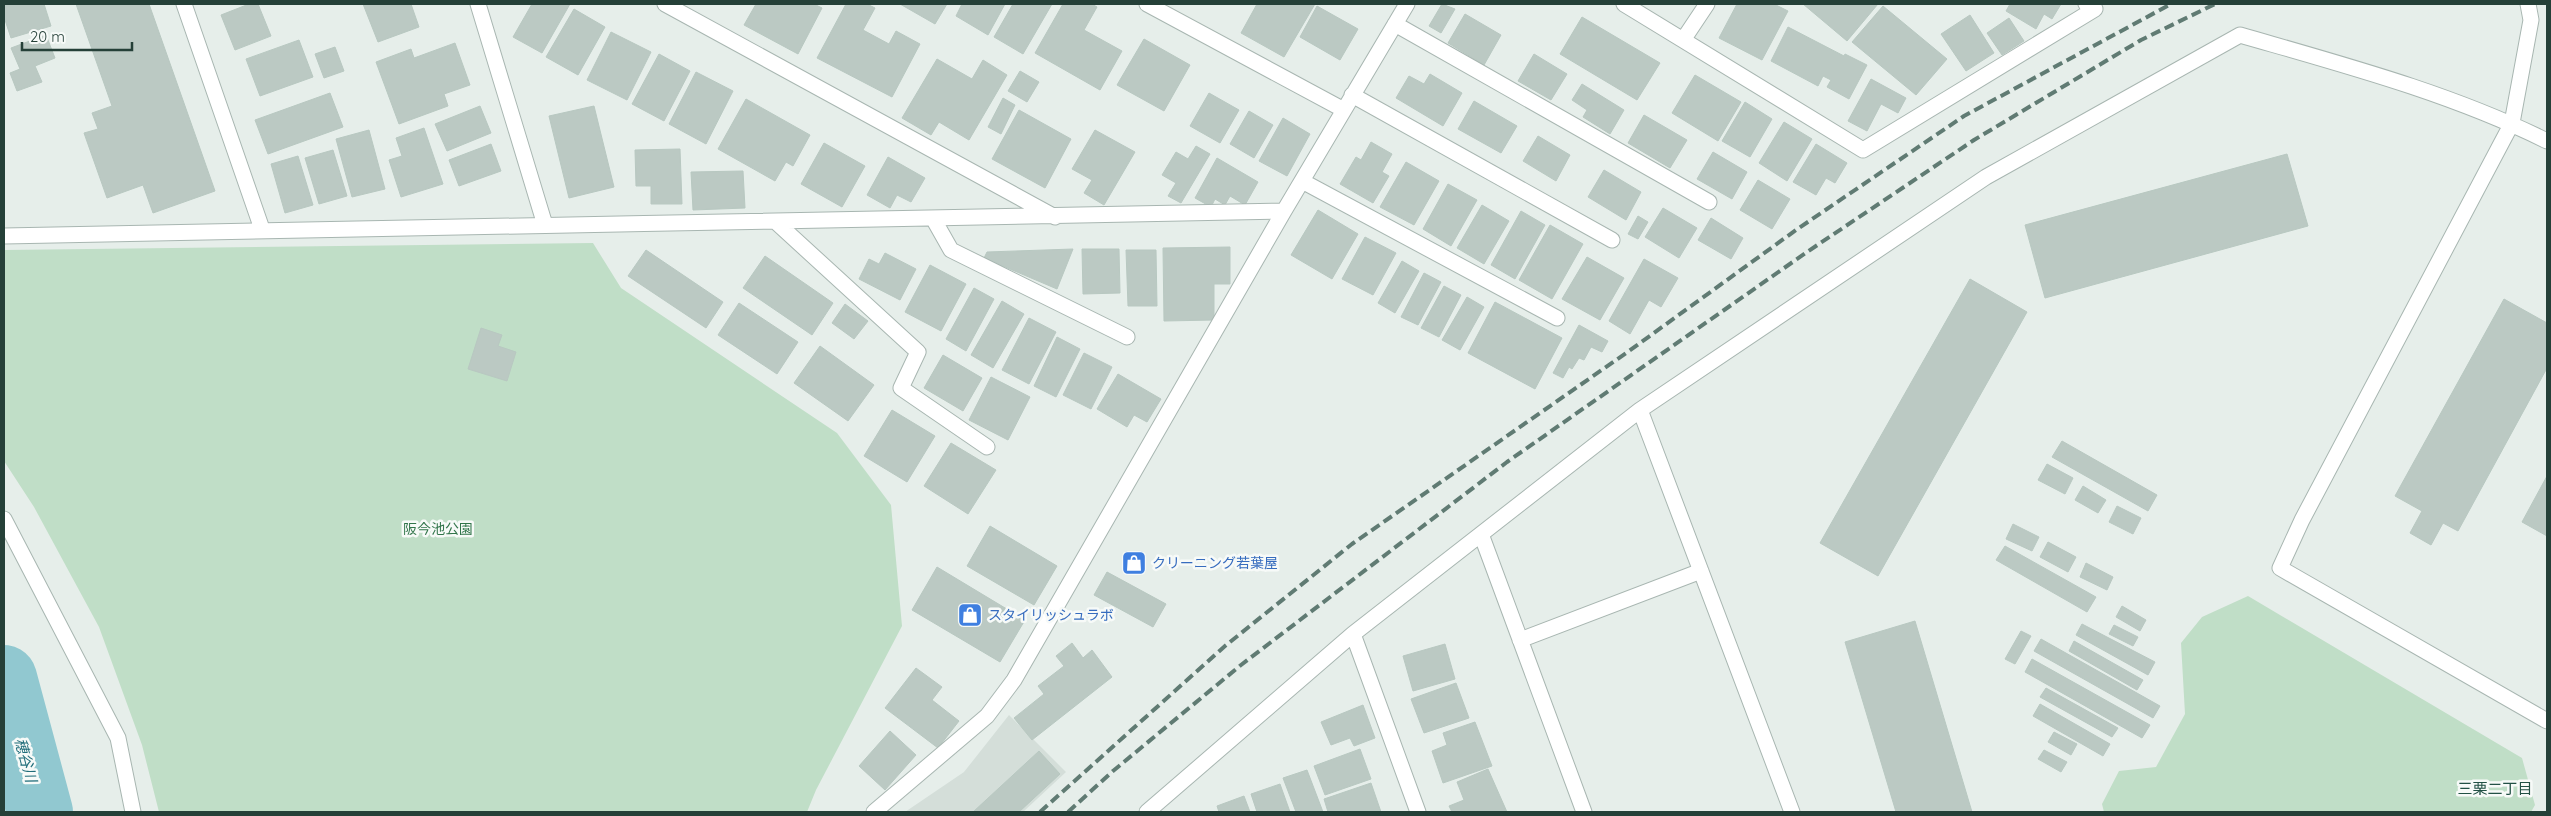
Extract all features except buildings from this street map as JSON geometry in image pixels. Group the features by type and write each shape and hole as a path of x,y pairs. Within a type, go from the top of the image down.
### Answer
{"street":[{"path":"184,4 262,229"},
{"path":"478,4 545,225"},
{"path":"665,4 1056,218"},
{"path":"1147,4 1344,110"},
{"path":"874,812 986,716 1014,680 1284,211 1407,4"},
{"path":"1624,4 1863,150 2095,9 2086,4"},
{"path":"1683,40 1707,4"},
{"path":"2528,4 2531,20 2512,123 2306,512 2280,568 2547,721"},
{"path":"1395,24 1709,202"},
{"path":"1146,812 1353,634 1640,410 1986,177 2240,35 2389,78 2512,123 2547,141"},
{"path":"1352,95 1612,240"},
{"path":"1302,181 1558,318"},
{"path":"4,236 262,229 1056,218 1284,211"},
{"path":"934,220 951,250 1127,337"},
{"path":"776,222 918,352 901,388 987,447"},
{"path":"1640,410 1792,812"},
{"path":"4,519 118,738 133,812"},
{"path":"1481,534 1584,812"},
{"path":"1520,640 1701,571"},
{"path":"1353,634 1418,812"}],"shaded area":[{"path":"1009,715 1066,772 1023,812 905,812 964,772"}],"green space":[{"name":"阪今池公園","path":"593,243 621,288 837,433 891,505 902,626 816,790 807,812 159,812 142,745 99,627 34,507 4,461 4,250"},
{"path":"2248,596 2522,758 2535,805 2531,812 2104,812 2102,804 2119,771 2156,767 2185,714 2181,643 2202,617"}],"waterway":[{"name":"穂谷川","path":"4,678 40,812"}],"railway":[{"path":"1040,812 1225,646 1352,544 1629,351 1796,230 1964,116 2171,4"},
{"path":"1068,812 1113,771 1241,665 1507,462 1807,252 1974,140 2141,40 2215,4"}],"place":[{"name":"クリーニング若葉屋","path":"1134,563"},
{"name":"スタイリッシュラボ","path":"970,615"}],"district":[{"name":"三栗二丁目","path":"2495,788"}]}
